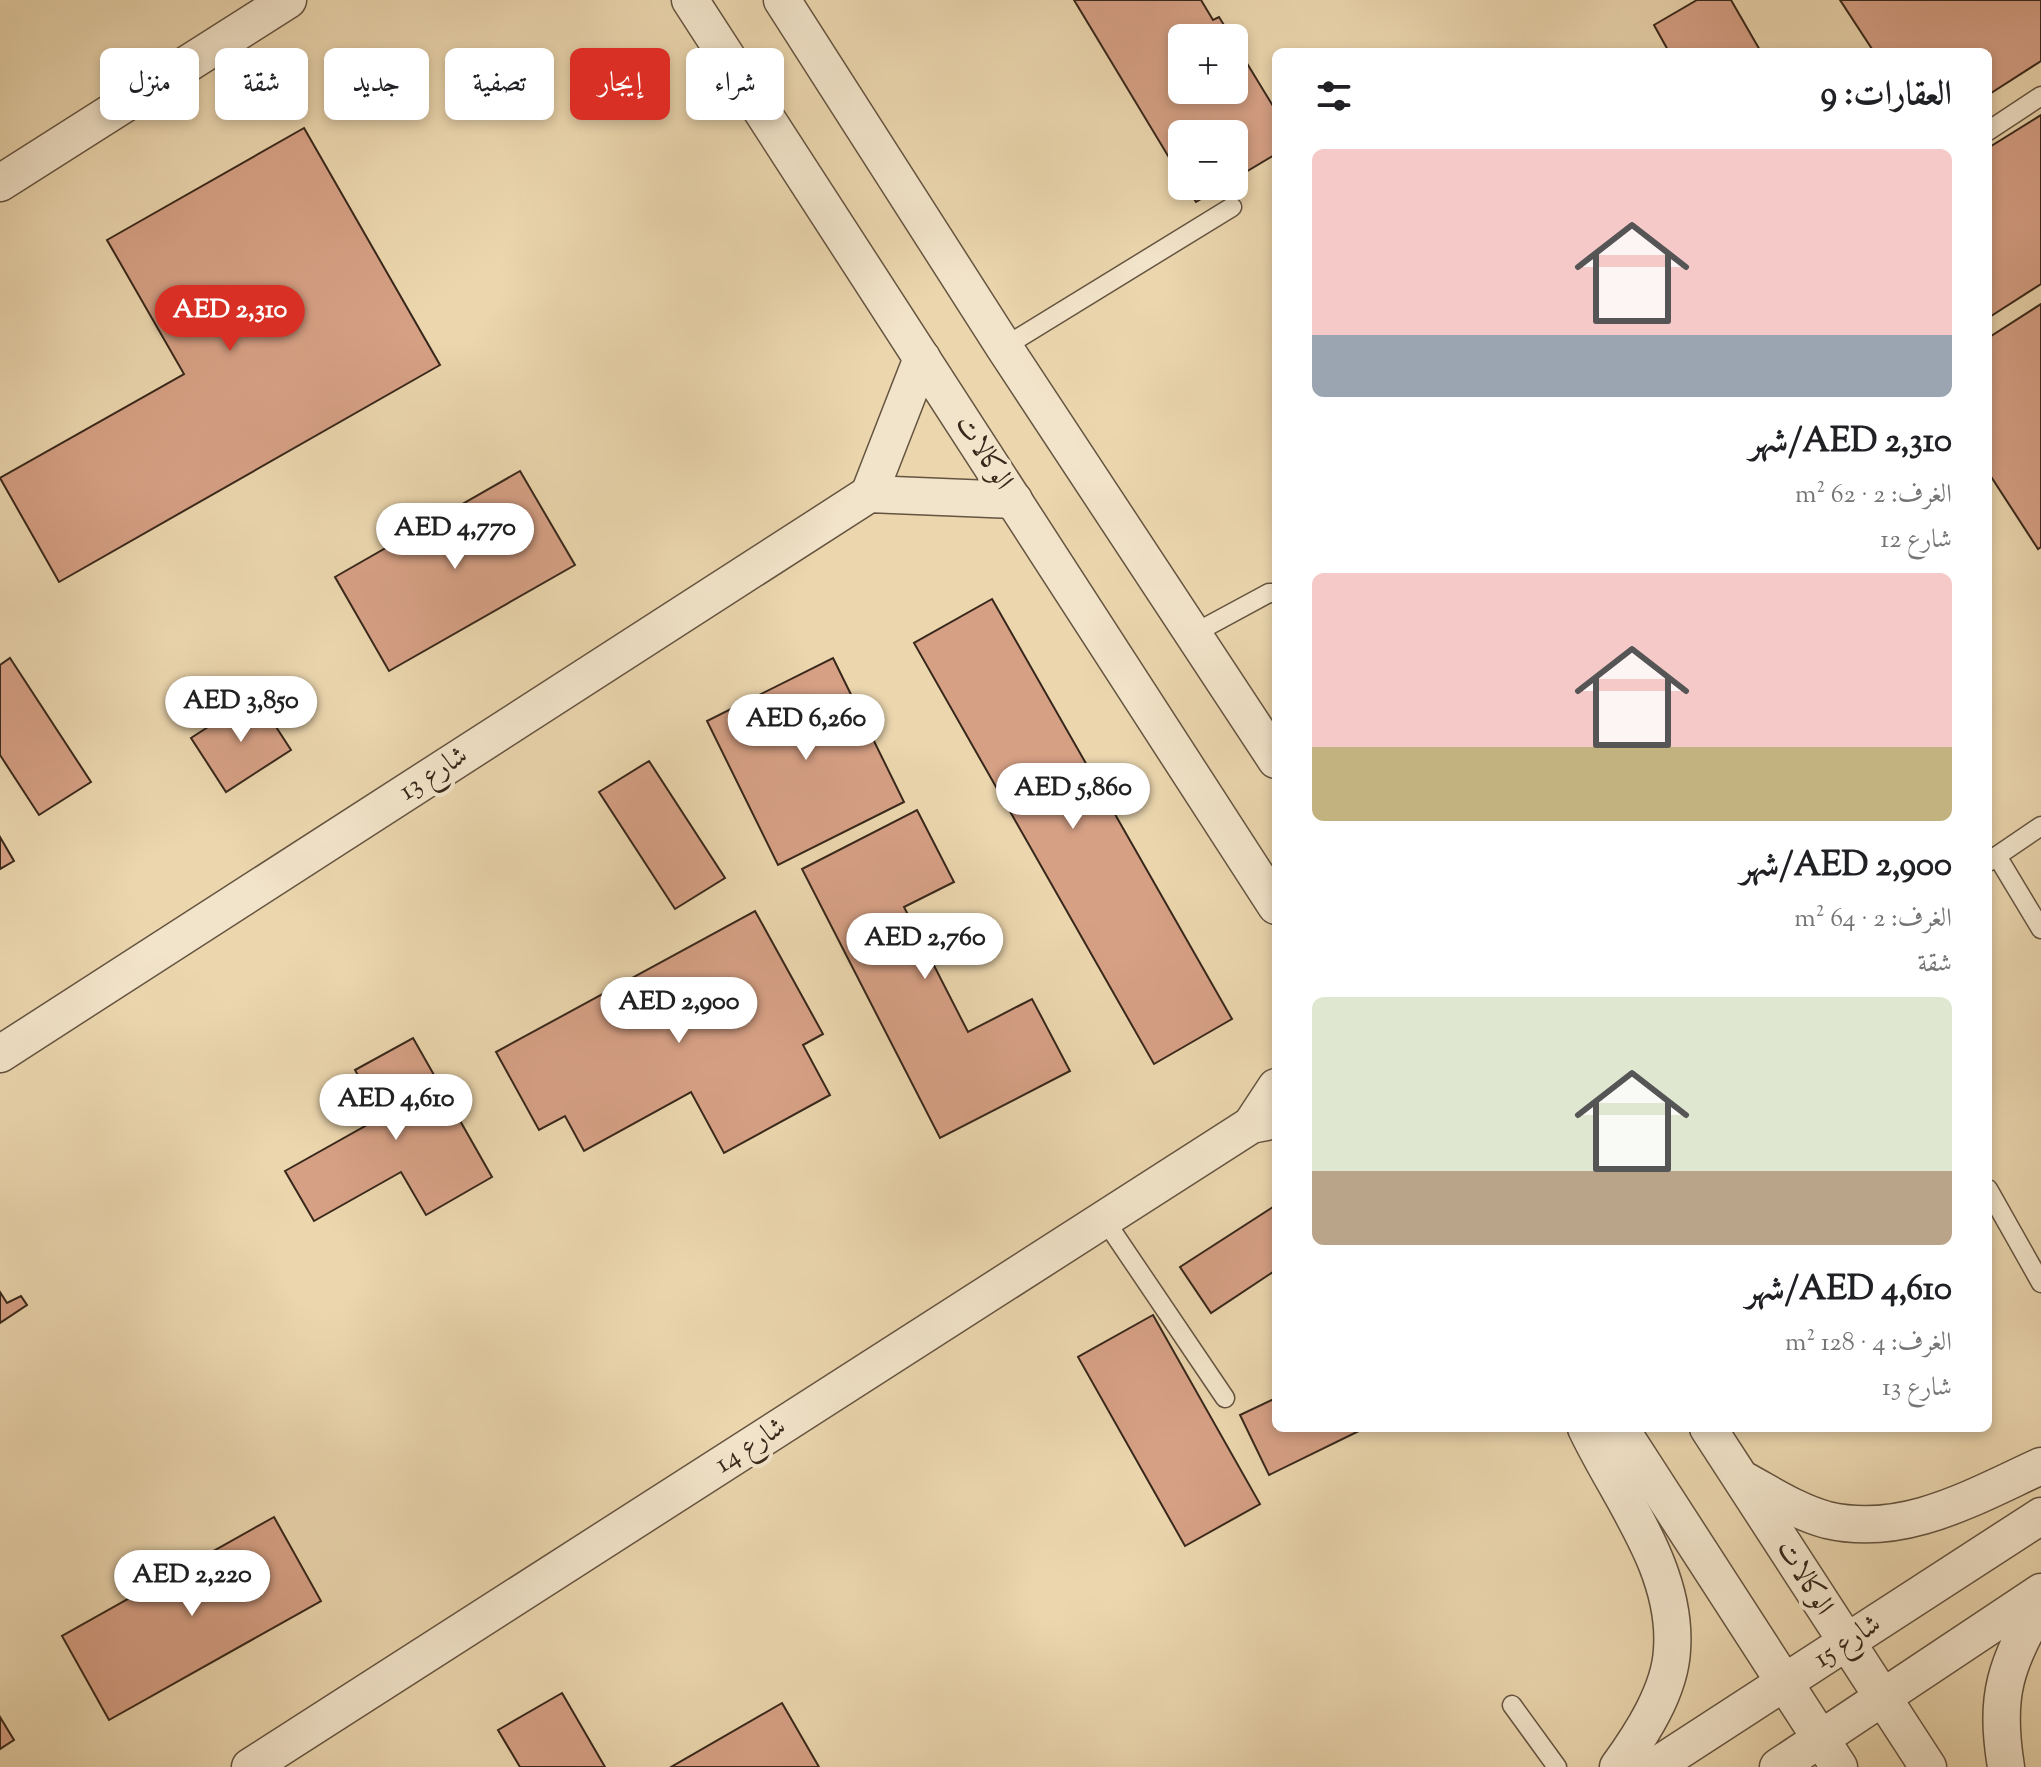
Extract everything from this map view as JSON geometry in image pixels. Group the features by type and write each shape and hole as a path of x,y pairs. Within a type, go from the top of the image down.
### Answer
{"street":[{"path":"0,183 288,0"},
{"name":"الوكالات","path":"690,0 1272,900"},
{"path":"782,0 1004,347 1272,754"},
{"path":"922,358 869,494 1014,500"},
{"name":"شارع 13","path":"0,1054 869,494"},
{"name":"شارع 14","path":"250,1767 1104,1219 1263,1122 1272,1098"},
{"path":"1588,1432 1655,1560 1670,1608 1673,1651 1662,1691 1618,1767"},
{"path":"1623,1432 1830,1753"},
{"name":"الوكالات","path":"1711,1432 1928,1767"},
{"path":"1740,1477 1786,1503 1825,1519 1870,1526 1912,1521 2041,1466"},
{"name":"شارع 15","path":"1654,1767 2041,1516"},
{"path":"1778,1767 1830,1753 1883,1697 2041,1592"},
{"path":"2006,1767 2000,1726 2003,1684 2041,1602"}],"lane":[{"path":"1992,128 2041,96"},
{"path":"1004,347 1232,207"},
{"path":"1193,634 1272,593"},
{"path":"2041,826 1992,859 2041,929"},
{"path":"1992,1196 2041,1283"},
{"path":"1104,1219 1225,1398"},
{"path":"1512,1705 1557,1767"}],"building":[{"path":"1074,0 1201,0 1213,20 1219,17 1223,24 1168,24 1168,104 1248,104 1248,65 1272,104 1272,156 1248,171 1248,120 1168,120 1168,156"},
{"path":"1697,0 1731,0 1759,48 1667,48 1654,25"},
{"path":"1840,0 2041,0 2041,61 1992,92 1992,48 1871,48"},
{"path":"2041,115 2041,284 1992,315 1992,146"},
{"path":"304,128 440,365 59,582 0,478 184,374 107,240"},
{"path":"2041,304 2041,547 2038,549 1992,478 1992,335"},
{"path":"520,471 575,565 389,671 335,577"},
{"path":"992,599 1232,1019 1154,1064 914,643"},
{"path":"10,658 91,782 39,815 0,755 0,665"},
{"path":"833,658 904,802 778,865 707,721"},
{"path":"256,696 291,750 226,792 191,738"},
{"path":"649,761 725,878 675,909 599,792"},
{"path":"917,810 954,882 904,907 968,1032 1032,999 1070,1071 940,1138 802,869"},
{"path":"0,837 14,861 0,869"},
{"path":"755,911 823,1034 803,1045 830,1095 724,1153 691,1092 584,1151 565,1116 539,1130 496,1052"},
{"path":"413,1038 492,1177 426,1215 401,1172 314,1221 285,1171 381,1117 355,1070"},
{"path":"1272,1208 1272,1273 1211,1313 1180,1267"},
{"path":"0,1292 7,1303 21,1296 27,1305 0,1323"},
{"path":"1153,1315 1260,1504 1185,1546 1078,1357"},
{"path":"1272,1400 1272,1432 1357,1432 1269,1475 1240,1415"},
{"path":"274,1517 321,1601 109,1720 62,1636"},
{"path":"562,1693 605,1767 520,1767 498,1730"},
{"path":"782,1703 819,1767 671,1767"},
{"path":"0,1717 14,1740 0,1749"}]}
